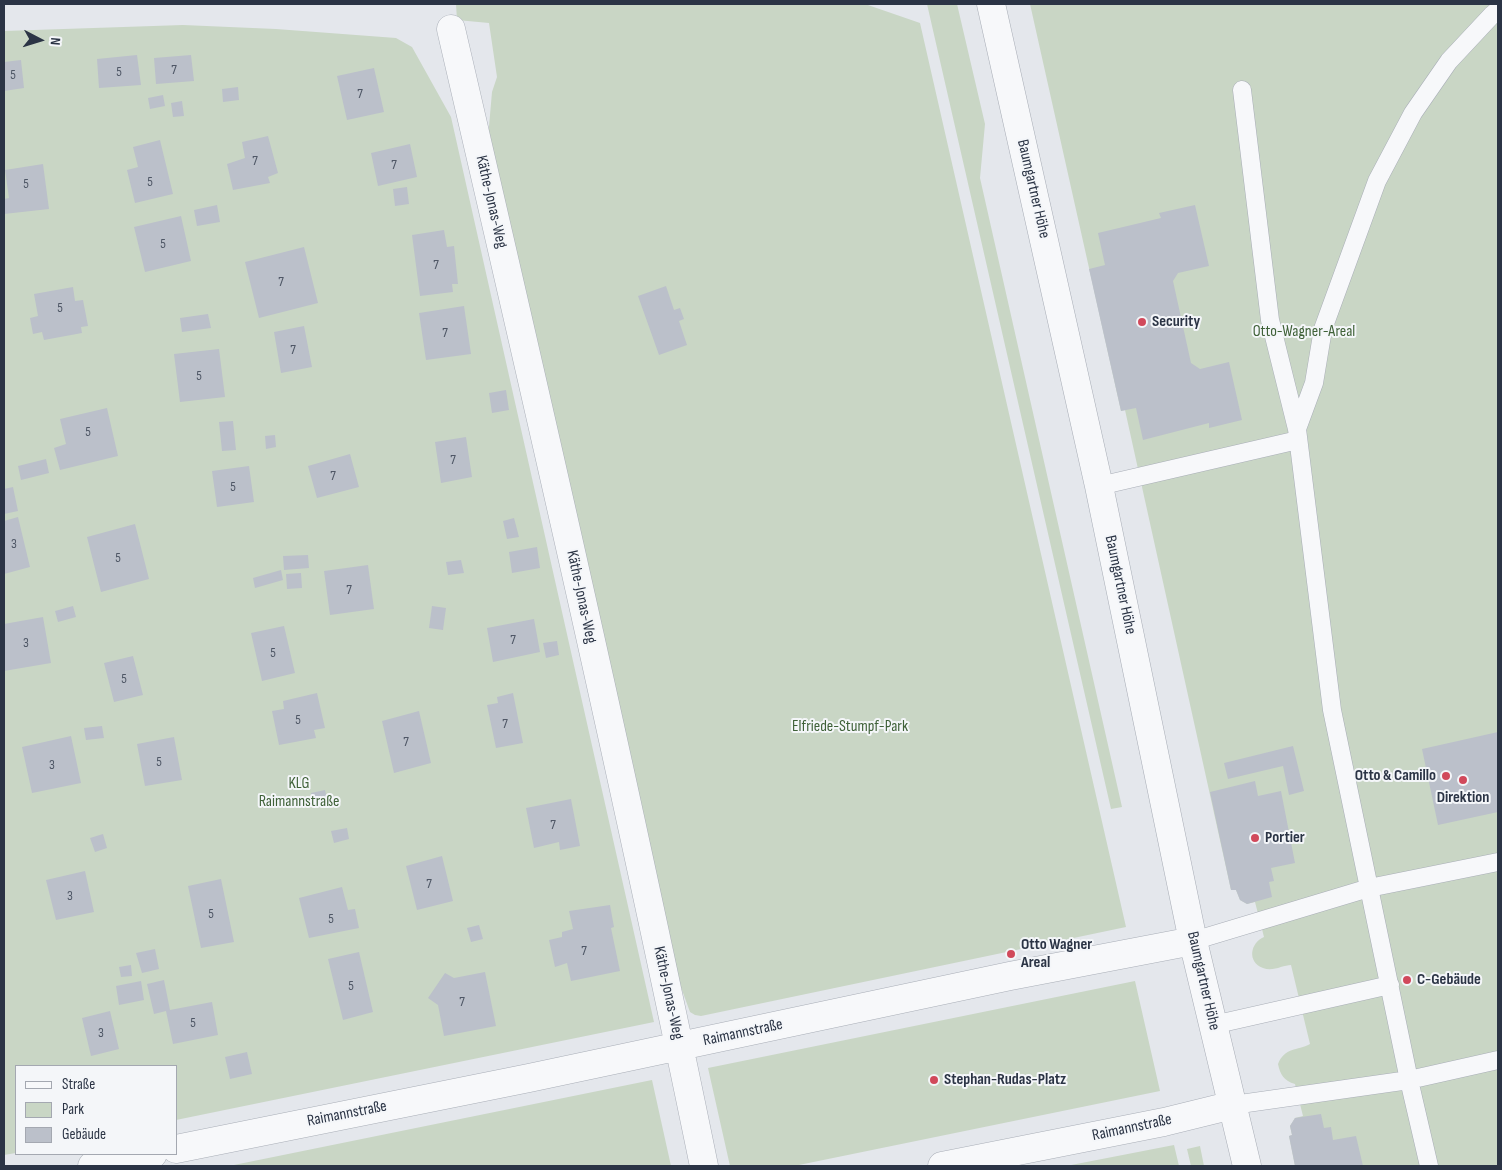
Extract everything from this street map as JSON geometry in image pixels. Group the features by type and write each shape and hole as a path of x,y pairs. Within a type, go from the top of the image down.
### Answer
{"street":[{"name":"Baumgartner Höhe","path":"991,4 1099,486 1193,941 1247,1166"},
{"name":"Käthe-Jonas-Weg","path":"451,30 543,426 704,1166"},
{"name":"Raimannstraße","path":"178,1149 1010,976 1193,941"},
{"name":"Raimannstraße","path":"942,1166 1164,1122 1233,1106"},
{"path":"92,1166 148,1155"}],"lane":[{"path":"1298,434 1314,383 1323,329 1376,181 1413,113 1449,61 1498,10"},
{"path":"1242,90 1270,320 1298,434 1332,710 1409,1080 1429,1166"},
{"path":"1099,486 1298,434"},
{"path":"1193,941 1369,888 1498,862"},
{"path":"1213,1026 1390,985"},
{"path":"1233,1106 1409,1080 1498,1060"}],"green space":[{"name":"Elfriede-Stumpf-Park","path":"456,4 865,4 920,23 1126,927 701,1016 690,1012 674,968 488,138 492,92 497,77 489,23 457,20"},
{"path":"927,4 957,4 985,124 980,178 1122,807 1111,809"},
{"name":"Otto-Wagner-Areal","path":"1030,4 1498,4 1498,1166 1295,1166 1289,1136 1292,1135 1290,1126 1295,1118 1303,1116 1295,1084 1283,1077 1278,1064 1288,1052 1310,1044 1291,965 1267,969 1254,961 1253,948 1264,937 1255,902 1247,904 1240,900 1236,890 1231,890 1125,410 1121,411"},
{"name":"KLG Raimannstraße","path":"183,25 276,29 396,38 412,47 451,117 654,1022 178,1120 178,1065 15,1065 15,1153 4,1155 4,31"},
{"name":"Stephan-Rudas-Platz","path":"1135,981 1160,1091 794,1166 730,1166 708,1068"},
{"path":"652,1080 671,1166 229,1166"},
{"path":"1174,1145 1179,1166 1066,1166"},
{"path":"1200,1146 1204,1166 1191,1166 1187,1149"}],"building":[{"path":"137,55 141,85 99,88 97,59"},
{"path":"191,55 194,81 156,84 154,58"},
{"path":"21,60 24,88 4,91 4,62"},
{"path":"374,68 384,112 347,120 337,76"},
{"path":"238,87 239,100 223,102 222,89"},
{"path":"163,95 165,106 150,109 148,98"},
{"path":"182,101 184,116 173,117 171,103"},
{"path":"268,136 278,173 268,177 270,183 233,190 227,164 245,158 242,142"},
{"path":"160,140 173,194 135,203 127,170 138,167 133,147"},
{"path":"410,144 417,177 378,186 371,153"},
{"path":"43,164 49,209 4,214 4,199 9,198 5,170"},
{"path":"407,187 409,204 395,206 393,189"},
{"path":"217,205 220,222 197,226 194,210"},
{"name":"Security","path":"1195,205 1209,266 1178,273 1173,281 1191,363 1200,369 1229,362 1242,420 1209,428 1209,423 1143,440 1136,408 1121,411 1089,269 1105,265 1098,233 1161,218 1159,213"},
{"path":"181,216 191,261 145,272 134,227"},
{"path":"444,230 447,247 454,246 458,284 452,284 453,292 420,296 412,235"},
{"path":"304,247 318,303 259,318 245,262"},
{"path":"666,286 674,310 680,308 684,319 679,321 687,345 659,355 638,296"},
{"path":"73,287 75,301 83,300 88,326 81,327 82,333 44,340 42,332 33,334 30,318 38,316 34,294"},
{"path":"464,306 471,354 426,360 419,313"},
{"path":"208,314 211,328 182,332 180,318"},
{"path":"304,326 312,367 281,373 274,332"},
{"path":"219,349 225,397 180,402 174,354"},
{"path":"506,390 509,410 492,413 489,393"},
{"path":"107,408 118,456 60,470 54,448 66,444 60,419"},
{"path":"233,421 236,450 222,451 219,422"},
{"path":"275,435 276,447 266,449 265,436"},
{"path":"466,437 472,477 441,483 435,442"},
{"path":"350,454 359,487 317,498 308,466"},
{"path":"46,459 49,473 21,480 18,466"},
{"path":"249,466 254,502 217,507 212,471"},
{"path":"13,487 18,511 4,514 4,489"},
{"path":"18,517 30,567 4,574 4,521"},
{"path":"514,518 519,537 507,539 503,521"},
{"path":"135,524 149,579 101,592 87,537"},
{"path":"537,547 540,568 512,573 509,552"},
{"path":"308,555 309,568 284,570 283,556"},
{"path":"461,560 464,573 448,575 446,562"},
{"path":"368,565 374,609 330,615 324,571"},
{"path":"281,570 283,580 255,588 253,578"},
{"path":"301,573 302,588 287,589 286,574"},
{"path":"73,606 76,617 58,622 55,611"},
{"path":"432,606 446,608 443,630 429,628"},
{"path":"43,617 51,663 4,671 4,624"},
{"path":"534,619 540,652 493,662 487,628"},
{"path":"284,626 295,673 262,681 251,633"},
{"path":"557,641 559,655 546,658 543,643"},
{"path":"133,656 143,695 114,702 104,663"},
{"path":"317,693 325,728 314,730 316,738 279,745 272,711 284,709 283,701"},
{"path":"513,693 523,743 496,748 487,705 498,703 497,697"},
{"path":"419,711 431,763 394,773 382,721"},
{"path":"102,726 104,738 86,740 84,728"},
{"name":"Direktion","path":"1498,732 1498,812 1438,825 1422,749"},
{"path":"71,736 81,783 32,793 22,747"},
{"path":"174,737 182,780 145,786 137,744"},
{"path":"1293,746 1304,791 1289,795 1283,766 1228,779 1224,763"},
{"name":"Portier","path":"1255,781 1258,796 1281,791 1295,863 1271,868 1274,881 1269,882 1272,897 1247,904 1240,900 1236,890 1231,890 1210,792"},
{"path":"325,790 328,802 314,805 311,793"},
{"path":"571,799 580,846 560,850 559,842 534,848 526,808"},
{"path":"347,828 349,839 334,843 331,831"},
{"path":"103,834 107,848 95,852 90,838"},
{"path":"442,856 453,901 417,910 406,866"},
{"path":"85,871 94,912 56,920 46,880"},
{"path":"221,879 234,942 201,948 188,886"},
{"path":"342,887 348,910 355,909 359,928 309,938 299,898"},
{"path":"610,905 614,927 611,928 620,971 571,981 567,963 555,967 549,940 562,937 562,932 573,929 569,911"},
{"path":"479,925 483,939 471,942 467,928"},
{"path":"155,949 159,969 142,973 136,953"},
{"path":"359,952 373,1012 343,1020 328,959"},
{"path":"131,965 132,976 121,977 119,967"},
{"path":"485,972 496,1026 444,1036 438,1005 428,998 445,973 454,978"},
{"path":"164,980 170,1010 212,1002 218,1035 173,1044 166,1011 154,1014 147,984"},
{"path":"141,981 144,1000 119,1005 116,986"},
{"path":"110,1011 119,1049 91,1056 82,1018"},
{"path":"247,1052 252,1074 230,1079 225,1057"},
{"path":"1321,1114 1324,1128 1331,1127 1333,1140 1356,1136 1363,1166 1295,1166 1289,1136 1292,1135 1290,1126 1295,1118"}],"place":[{"name":"Security","path":"1142,322"},
{"name":"Otto & Camillo","path":"1446,776"},
{"name":"Direktion","path":"1463,780"},
{"name":"Portier","path":"1255,838"},
{"name":"Otto Wagner Areal","path":"1011,954"},
{"name":"C-Gebäude","path":"1407,980"},
{"name":"Stephan-Rudas-Platz","path":"934,1080"}]}
